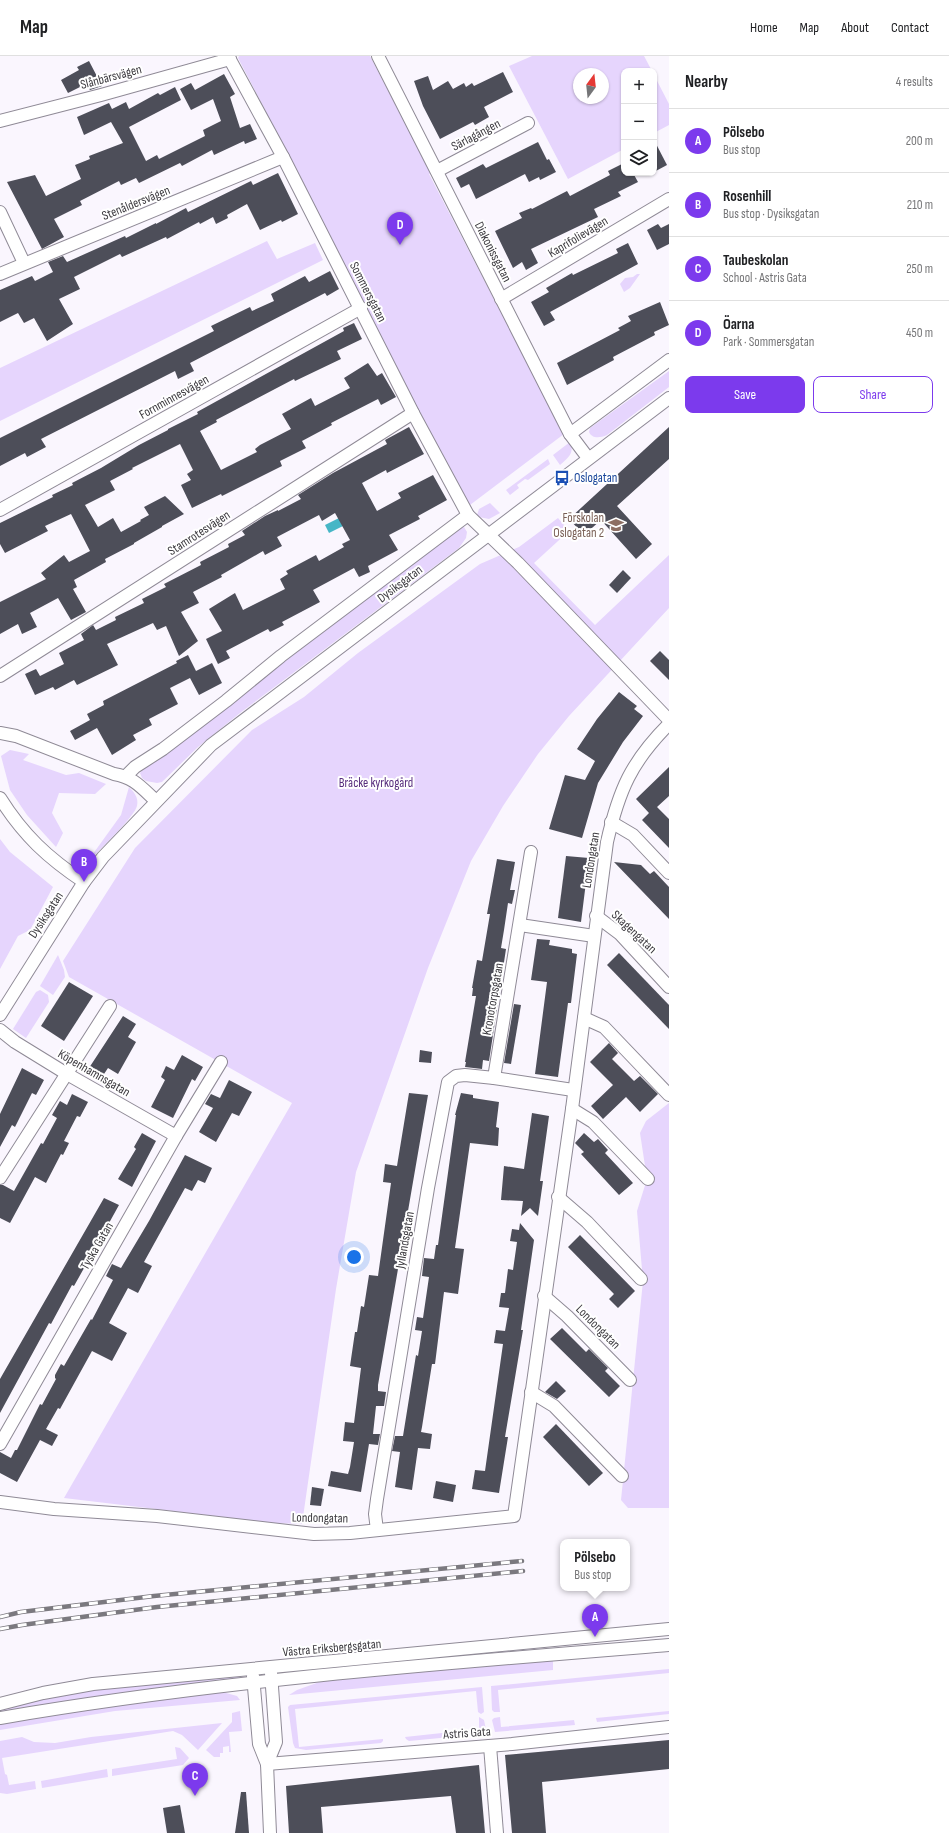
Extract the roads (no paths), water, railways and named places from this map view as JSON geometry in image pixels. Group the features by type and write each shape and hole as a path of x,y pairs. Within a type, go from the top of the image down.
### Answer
{"street":[{"name":"Diakonissgatan","path":"378,56 570,434 588,458"},
{"name":"Slånbärsvägen","path":"0,121 101,95 229,57"},
{"name":"Sommersgatan","path":"229,57 361,308 413,413 468,515 489,534"},
{"name":"Särlagången","path":"436,171 528,123"},
{"name":"Stenåldersvägen","path":"0,274 283,158"},
{"name":"Kaprifolievägen","path":"501,299 669,199"},
{"path":"0,212 24,263"},
{"name":"Fornminnesvägen","path":"0,510 361,308"},
{"path":"570,434 669,360"},
{"name":"Dysiksgatan","path":"0,1015 84,882 103,857 211,745 669,398"},
{"name":"Stamrotesvägen","path":"0,676 413,413"},
{"name":"Dysiksgatan","path":"126,776 135,766 163,749 281,656 468,515"},
{"path":"489,534 669,720"},
{"name":"Londongatan","path":"0,1502 54,1509 157,1516 300,1533 350,1533 514,1516 558,1197 572,1109 573,1090 607,842 617,800 628,776 639,757 669,724"},
{"path":"0,733 16,736 114,774 126,776 133,780 156,801"},
{"path":"0,798 27,836 43,851 84,882"},
{"path":"611,822 633,835 669,873"},
{"name":"Kronotorpsgatan","path":"494,1078 520,925 521,905 531,852"},
{"name":"Skagengatan","path":"596,916 620,934 669,987"},
{"path":"520,925 594,936"},
{"path":"0,1178 110,1006"},
{"path":"584,1018 604,1027 669,1095"},
{"name":"Köpenhamnsgatan","path":"0,1030 15,1042 67,1074 176,1136"},
{"name":"Tyska Gatan","path":"0,1444 176,1136 221,1062"},
{"name":"Jyllandsgatan","path":"378,1530 375,1514 377,1499 448,1082 456,1076 494,1078 573,1090"},
{"path":"572,1109 593,1122 648,1179"},
{"path":"558,1197 587,1222 641,1279"},
{"name":"Londongatan","path":"544,1296 567,1316 630,1380"},
{"path":"531,1392 554,1406 622,1476"},
{"name":"Västra Eriksbergsgatan","path":"0,1704 43,1693 93,1684 669,1629"},
{"name":"Västra Eriksbergsgatan","path":"0,1718 157,1694 272,1681 431,1664 669,1645"},
{"path":"267,1764 276,1742 270,1668"},
{"path":"252,1669 259,1744 267,1764 270,1833"},
{"name":"Astris Gata","path":"267,1764 490,1746 669,1727"},
{"path":"490,1746 497,1833"}],"water":[{"path":"341,517 345,525 329,533 325,525"}],"railway":[{"path":"0,1617 21,1612 154,1596 522,1561"},
{"path":"0,1629 157,1607 523,1571"}],"place":[{"name":"Öarna","path":"400,245"},
{"name":"Oslogatan","path":"562,478"},
{"name":"Förskolan Oslogatan 2","path":"616,525"},
{"name":"Rosenhill","path":"84,882"},
{"name":"Pölsebo","path":"595,1637"},
{"name":"Taubeskolan","path":"195,1796"}],"park label":[{"name":"Bräcke kyrkogård","path":"376,783"}]}
